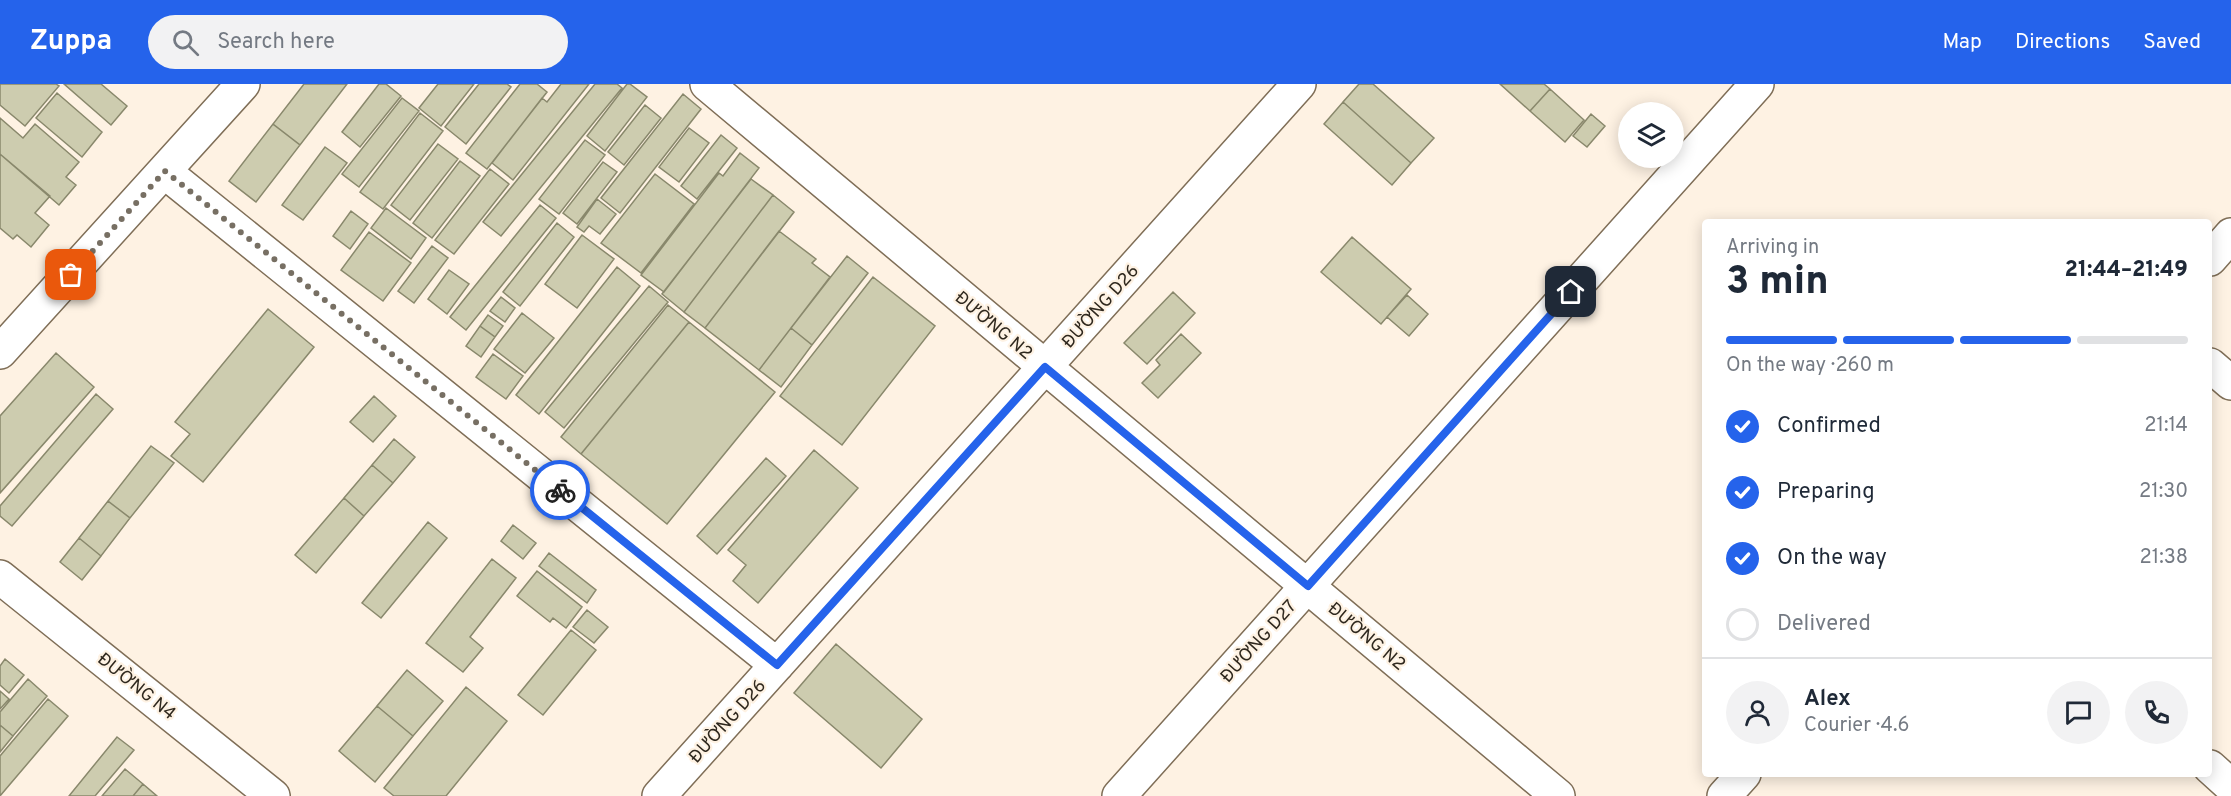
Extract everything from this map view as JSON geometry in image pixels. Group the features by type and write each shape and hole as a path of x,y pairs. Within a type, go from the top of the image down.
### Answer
{"street":[{"path":"0,352 243,84"},
{"name":"ĐƯỜNG N2","path":"707,84 1558,796"},
{"name":"ĐƯỜNG D26","path":"659,796 1299,84"},
{"name":"ĐƯỜNG D27","path":"1119,796 1757,84"},
{"path":"165,171 777,665"},
{"path":"2212,257 2231,235"},
{"path":"2212,367 2231,384"},
{"name":"ĐƯỜNG N4","path":"0,577 273,796"},
{"path":"2212,768 2231,786"},
{"path":"1724,796 1741,777"}],"building":[{"path":"0,84 56,84 59,86 25,126 0,105"},
{"path":"64,84 101,84 127,106 111,125"},
{"path":"304,84 347,84 300,145 273,124"},
{"path":"379,84 386,84 401,96 360,147 342,132"},
{"path":"438,84 474,84 441,126 419,108"},
{"path":"479,84 507,84 511,87 466,144 445,127"},
{"path":"520,84 537,84 547,92 487,169 466,153"},
{"path":"561,84 589,84 513,180 492,163 542,98 547,102"},
{"path":"595,84 617,84 622,88 501,236 483,222"},
{"path":"627,84 647,97 605,151 587,136"},
{"path":"1359,84 1373,84 1434,138 1411,163 1343,102"},
{"path":"1500,84 1544,84 1550,89 1530,111"},
{"path":"1550,89 1584,120 1565,142 1530,111"},
{"path":"57,93 102,132 82,157 36,118"},
{"path":"683,94 701,109 620,213 601,198"},
{"path":"402,98 419,111 359,187 342,174"},
{"path":"1343,102 1411,163 1392,185 1324,124"},
{"path":"645,105 661,118 624,165 608,152"},
{"path":"420,113 443,131 383,209 360,192"},
{"path":"1591,114 1605,126 1587,147 1573,136"},
{"path":"0,118 23,138 35,124 79,162 66,177 76,185 59,205 0,154"},
{"path":"273,124 300,145 256,202 229,181"},
{"path":"689,128 709,143 679,182 659,167"},
{"path":"721,135 737,148 697,199 681,186"},
{"path":"585,140 605,155 559,214 539,199"},
{"path":"438,144 458,159 410,220 391,205"},
{"path":"325,147 347,163 303,220 282,205"},
{"path":"740,153 759,168 664,292 641,275 719,173 723,176"},
{"path":"0,154 50,196 35,213 49,225 31,247 17,235 13,239 0,228"},
{"path":"460,161 480,176 432,238 413,223"},
{"path":"603,162 617,172 577,224 563,213"},
{"path":"490,169 509,184 454,254 435,240"},
{"path":"655,174 694,204 641,273 601,243"},
{"path":"751,179 773,195 684,312 662,294"},
{"path":"773,195 794,212 705,328 684,312"},
{"path":"597,199 616,214 600,234 589,226 584,232 577,227"},
{"path":"540,205 556,218 466,330 450,317"},
{"path":"386,208 426,238 411,259 371,228"},
{"path":"351,211 368,224 350,249 333,236"},
{"path":"557,223 574,237 520,306 503,292"},
{"path":"779,231 816,259 812,263 830,277 759,370 705,328"},
{"path":"369,232 411,263 383,301 341,270"},
{"path":"582,235 614,259 577,308 545,284"},
{"path":"1352,237 1411,289 1381,324 1321,272"},
{"path":"432,246 448,258 414,303 398,291"},
{"path":"847,256 868,273 812,345 791,328"},
{"path":"617,267 640,286 539,414 516,395"},
{"path":"449,270 469,284 447,314 428,299"},
{"path":"873,277 935,326 842,445 780,396"},
{"path":"649,286 668,302 564,428 545,412"},
{"path":"1173,292 1195,313 1147,364 1124,343"},
{"path":"1407,295 1428,314 1409,336 1387,317"},
{"path":"501,297 515,308 505,322 490,311"},
{"path":"668,305 689,322 581,454 561,437"},
{"path":"268,309 314,347 203,482 171,456 190,434 175,422"},
{"path":"522,313 554,338 525,373 494,349"},
{"path":"488,315 503,326 495,337 480,326"},
{"path":"689,322 775,392 667,524 581,454"},
{"path":"480,326 495,337 481,357 466,346"},
{"path":"791,328 812,345 781,387 759,370"},
{"path":"1181,334 1201,353 1158,398 1142,383 1160,365 1156,360"},
{"path":"56,353 94,387 0,493 0,416"},
{"path":"493,354 523,376 506,399 476,377"},
{"path":"96,394 113,409 12,526 0,516 0,506"},
{"path":"374,396 396,416 373,442 350,422"},
{"path":"394,439 415,457 393,483 372,465"},
{"path":"151,446 174,463 130,518 108,501"},
{"path":"814,450 858,488 758,603 733,581 746,565 728,550"},
{"path":"766,458 786,476 717,554 697,536"},
{"path":"372,465 393,483 364,516 344,498"},
{"path":"344,498 364,516 316,573 295,555"},
{"path":"108,501 130,518 101,556 79,538"},
{"path":"428,522 447,538 381,618 362,603"},
{"path":"513,525 536,543 523,559 501,541"},
{"path":"79,538 101,556 82,580 60,562"},
{"path":"549,553 596,590 587,603 539,566"},
{"path":"492,559 516,578 470,637 483,648 463,672 426,643"},
{"path":"537,571 582,607 566,628 553,618 550,622 517,596"},
{"path":"587,610 608,627 594,643 573,627"},
{"path":"571,630 596,650 543,715 518,695"},
{"path":"836,644 922,719 881,768 794,693"},
{"path":"5,659 24,675 9,693 0,685 0,666"},
{"path":"407,670 443,701 413,736 377,706"},
{"path":"28,679 47,696 13,736 0,725 0,712"},
{"path":"466,687 507,721 446,796 394,796 384,788"},
{"path":"0,691 9,699 0,709"},
{"path":"48,699 68,716 0,796 0,756"},
{"path":"377,706 413,736 375,782 339,751"},
{"path":"0,725 13,736 0,752"},
{"path":"117,737 134,750 95,796 69,796"},
{"path":"125,769 143,784 133,796 102,796"},
{"path":"143,784 157,796 133,796"}],"way so far":[{"path":"71,275 165,171 560,490"}],"route":[{"path":"560,490 777,665 1045,367 1308,586 1571,292"}]}
